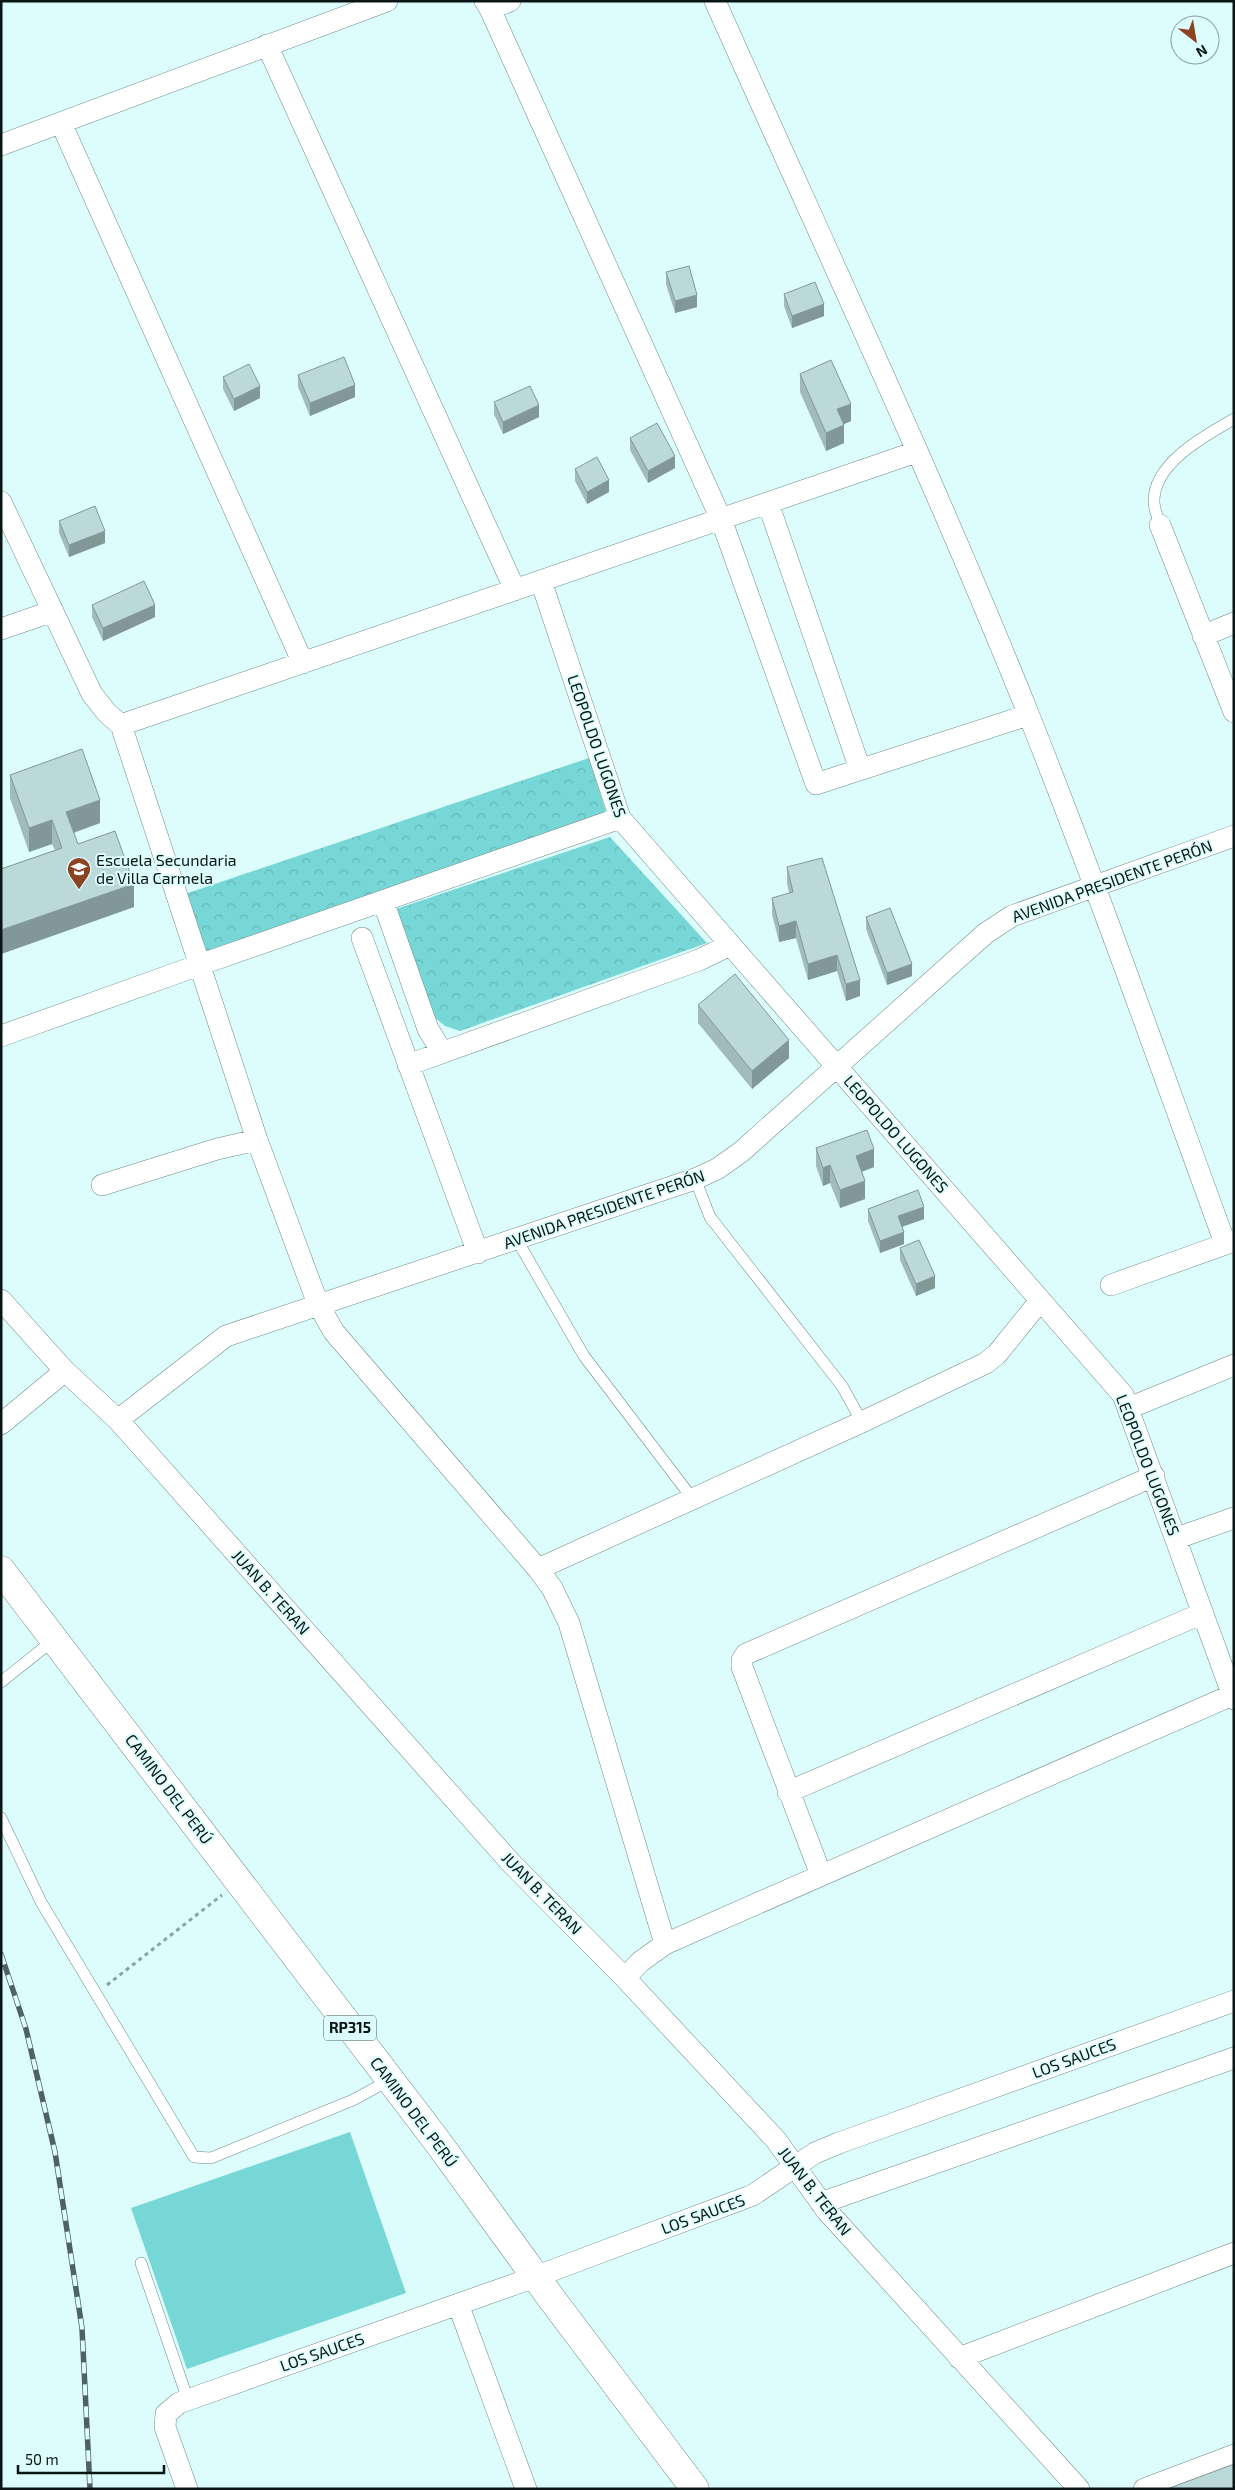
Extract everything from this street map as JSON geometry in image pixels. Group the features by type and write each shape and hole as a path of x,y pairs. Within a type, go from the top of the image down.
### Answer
{"main road":[{"name":"CAMINO DEL PERÚ","path":"1,1570 390,2080 695,2489"}],"street":[{"path":"1,146 387,1"},
{"path":"715,1 916,452 1028,715 1230,1242 1112,1285"},
{"path":"495,4 721,519 816,784 1028,715"},
{"path":"267,45 515,590"},
{"path":"61,123 303,663"},
{"path":"121,725 916,452"},
{"path":"1,502 92,694 107,713 121,725 257,1140 318,1304 334,1332 538,1569 552,1588 576,1641 665,1944"},
{"path":"768,503 860,769"},
{"path":"1160,525 1234,712"},
{"name":"LEOPOLDO LUGONES","path":"541,581 620,818 837,1066 1039,1302 1115,1384 1129,1408 1233,1697"},
{"path":"1,629 53,611"},
{"path":"1203,636 1234,623"},
{"path":"1,1036 620,818"},
{"name":"AVENIDA PRESIDENTE PERÓN","path":"118,1420 226,1336 318,1304 517,1240 695,1179 716,1169 741,1152 986,933 1012,916 1234,836"},
{"path":"383,901 428,1029 442,1052"},
{"path":"362,938 478,1253"},
{"path":"408,1065 699,960 730,945"},
{"path":"102,1185 217,1149 257,1140"},
{"name":"JUAN B. TERAN","path":"1,1300 65,1372 118,1420 511,1863 625,1978 776,2140 821,2203 960,2358 1069,2487"},
{"path":"538,1569 862,1422 986,1363 997,1354 1039,1302"},
{"path":"1129,1408 1234,1365"},
{"path":"1,1424 65,1372"},
{"path":"821,1875 742,1667 742,1660 746,1654 1154,1476"},
{"path":"1176,1538 1234,1518"},
{"path":"788,1792 1203,1613"},
{"path":"625,1978 640,1962 665,1944 1233,1697"},
{"name":"LOS SAUCES","path":"187,2489 165,2427 166,2414 180,2403 458,2304 754,2195 767,2188 794,2166 815,2153 839,2143 1234,2001"},
{"path":"821,2203 1234,2058"},
{"path":"960,2358 1234,2253"},
{"path":"458,2304 526,2489"},
{"path":"1144,2489 1234,2455"}],"lane":[{"path":"1160,525 1153,503 1156,486 1163,473 1190,447 1234,419"},
{"path":"695,1179 710,1217 842,1386 862,1422"},
{"path":"517,1240 584,1356 692,1498"},
{"path":"1,1682 55,1639"},
{"path":"1,1818 41,1902 194,2157 211,2158 353,2100 390,2080"},
{"path":"141,2263 188,2400"}],"path":[{"path":"96,1994 238,1882"}],"green space":[{"path":"589,758 606,812 207,951 185,894"},
{"path":"610,837 707,943 460,1031 445,1026 434,1017 396,909"},
{"path":"350,2132 406,2293 187,2369 131,2208"}],"building":[{"path":"689,266 697,295 675,301 666,272"},
{"path":"815,282 824,304 792,316 784,294"},
{"path":"344,357 355,385 310,403 298,375"},
{"path":"831,360 851,404 837,409 844,425 826,433 800,374"},
{"path":"249,364 260,386 234,399 223,377"},
{"path":"530,386 539,405 503,422 494,402"},
{"path":"657,423 675,456 648,471 630,438"},
{"path":"597,457 609,480 587,492 575,469"},
{"path":"95,506 105,531 69,545 59,521"},
{"path":"144,581 155,605 103,628 92,605"},
{"path":"82,749 100,800 66,812 78,844 115,831 134,884 1,930 1,869 62,848 52,820 29,828 10,775"},
{"path":"822,858 860,980 846,984 837,955 808,964 796,921 779,926 772,898 793,892 787,867"},
{"path":"890,908 912,964 887,973 866,917"},
{"path":"735,974 789,1040 752,1071 698,1005"},
{"path":"867,1130 874,1149 856,1156 865,1181 840,1190 830,1165 823,1168 816,1148"},
{"path":"918,1190 924,1207 898,1216 904,1232 880,1241 868,1209"},
{"path":"919,1240 935,1276 916,1284 900,1248"},
{"path":"1234,2464 1234,2489 1167,2489"}],"railway":[{"path":"1,1954 26,2029 55,2152 82,2328 90,2489"}],"place":[{"name":"Escuela Secundaria de Villa Carmela","path":"79,890"}]}
